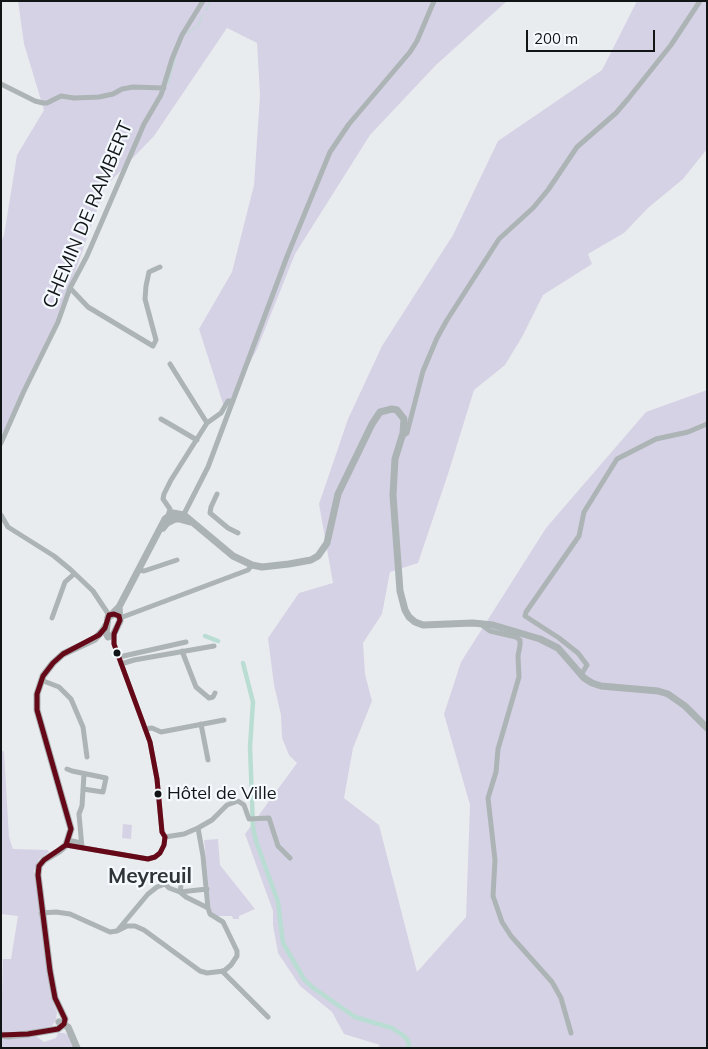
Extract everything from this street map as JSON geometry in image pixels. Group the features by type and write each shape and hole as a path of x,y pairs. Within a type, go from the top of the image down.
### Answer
{"street":[{"name":"CHEMIN DE RAMBERT","path":"1,443 58,322 70,288 87,256 144,124 164,88 172,59 182,35 204,1"},
{"path":"160,532 167,523 182,517 208,467 288,254 330,152 349,124 410,52 434,1"},
{"path":"402,437 407,433 423,371 437,338 499,239 533,208 548,190 577,147 616,113 628,99 671,44 700,1"},
{"path":"1,84 30,99 43,103 61,96 74,98 99,97 133,87 164,88"},
{"path":"70,288 88,307 153,346 156,340 145,299 146,286 149,272 160,267"},
{"path":"67,298 77,296"},
{"path":"170,364 207,423"},
{"path":"1,1035 17,1036 58,1029 64,1019 55,998 50,971 38,870 44,860 59,851 67,842 70,833 70,821 37,710 37,694 41,680 48,669 63,654 107,635 119,607 168,516 170,508 164,499 164,494 179,466 207,423 221,413 228,401 232,401"},
{"path":"168,516 176,513 191,522 233,556 252,565 262,567 311,560 318,556 327,543 338,494 372,424 380,412 392,408 401,414 404,426 394,466 392,495 400,591 409,617 423,625 480,623 521,632 550,643 565,655 581,675 592,683 601,686 668,694 685,706 707,728"},
{"path":"401,414 413,412"},
{"path":"161,419 197,440"},
{"path":"581,675 587,665 578,653 525,616 526,612 579,536 584,512 618,459 656,439 688,432 707,424"},
{"path":"217,494 210,513 228,528 238,532"},
{"path":"1,515 8,527 54,556 93,591 115,616"},
{"path":"139,570 144,571 177,560"},
{"path":"67,842 148,859 160,853 164,845 165,837 162,832 152,752 114,644 107,635 106,625 115,616 248,570 252,565"},
{"path":"52,618 65,582 74,574"},
{"path":"480,623 490,631 516,637 520,640 518,684 498,749 496,772 488,798 495,860 493,896 502,922 511,936 552,982 561,998 571,1033"},
{"path":"119,657 186,642"},
{"path":"121,664 214,646"},
{"path":"182,651 196,687 209,698 213,697 215,692"},
{"path":"41,680 58,687 71,699 83,728 86,757"},
{"path":"145,729 152,728 161,732 224,720"},
{"path":"201,724 208,760"},
{"path":"67,769 72,772 104,777 106,779 103,792 83,789"},
{"path":"81,846 79,814 82,806 84,774"},
{"path":"165,837 184,834 198,828 212,820 227,806 240,801 244,804 248,818 269,818 278,846 290,858"},
{"path":"42,913 70,914 110,932 127,926 135,926 144,930 200,971 207,973 222,971 231,965 238,954 223,922 210,914 208,908 198,828"},
{"path":"180,892 182,878"},
{"path":"117,931 148,894 165,884 169,888 208,908"},
{"path":"180,892 206,886"},
{"path":"222,971 268,1017"},
{"path":"61,1023 68,1027 77,1048"}],"shaded area":[{"path":"18,1 507,1 436,65 370,135 295,254 257,349 225,410 199,329 232,272 254,185 260,95 257,43 227,28 154,136 105,187 61,312 1,436 1,242 4,235 17,155 44,110 24,44"},
{"path":"637,1 707,1 707,149 683,179 648,208 624,233 588,254 592,264 543,295 522,337 505,365 474,390 418,563 390,572 382,614 363,643 365,674 372,701 353,748 344,798 379,825 417,972 466,917 470,805 444,714 461,662 546,528 646,412 707,390 707,1048 377,1048 380,1045 344,1034 332,1012 300,986 278,953 273,925 273,911 245,834 297,763 289,755 282,738 281,715 274,685 268,638 299,593 333,583 319,504 348,419 382,346 453,235 498,141 602,70"},
{"path":"1,749 4,752 9,837 13,849 48,850 49,852 39,859 34,871 51,997 57,1012 56,1020 52,1026 17,1034 1,1032 3,959 11,959 18,916 1,914"},
{"path":"123,824 132,825 131,839 122,838"},
{"path":"218,839 220,865 255,909 239,916 239,919 233,919 232,916 217,916 211,913 204,840"},
{"path":"58,1033 70,1036 74,1048 1,1048 1,1038 12,1039 36,1036 44,1042 56,1038"}],"waterway":[{"path":"206,11 210,1"},
{"path":"185,34 198,26 203,15"},
{"path":"168,84 176,56"},
{"path":"205,636 218,641"},
{"path":"243,663 253,702 250,747 253,827 256,841 278,902 283,943 304,979 312,987 355,1017 392,1028 408,1041 409,1045 407,1048"}],"transit line":[{"path":"64,1024 65,1019 55,998 50,971 38,875 39,866 44,860 66,845 71,829 37,710 37,694 43,676 53,663 63,654 99,635 105,628 109,615 119,616"},
{"path":"119,616 120,620 114,634 114,644 150,742 157,779 162,832 165,837"},
{"path":"66,845 148,859 160,853 165,837"},
{"path":"1,1035 28,1034 58,1029 64,1024"}],"place":[{"name":"Hôtel de Ville","path":"158,794"}],"district":[{"name":"Meyreuil","path":"150,877"}]}
